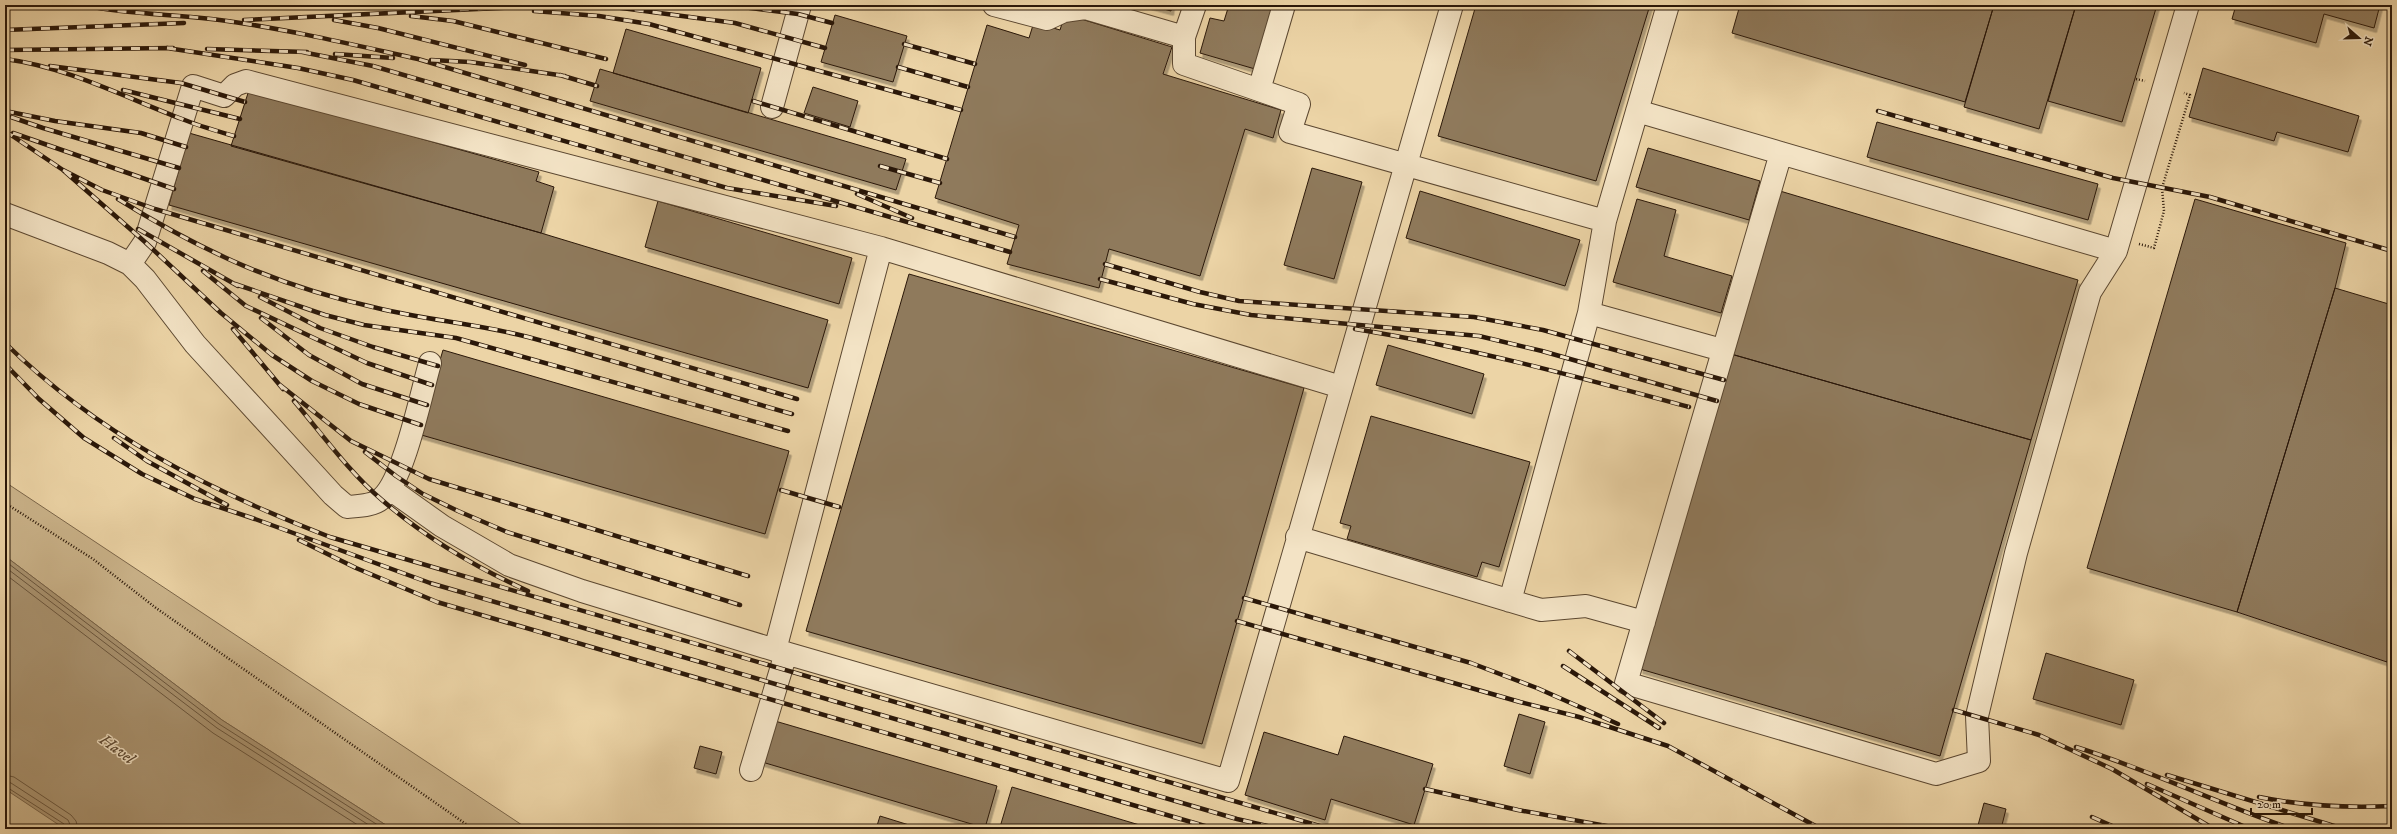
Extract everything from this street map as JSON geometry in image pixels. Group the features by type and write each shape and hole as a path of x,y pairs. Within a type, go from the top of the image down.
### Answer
{"lane":[{"path":"772,107 800,5"},
{"path":"994,5 1047,19 1064,11 1085,8 1184,37"},
{"path":"1195,5 1184,37 1184,64 1299,104 1290,132 1605,221"},
{"path":"1259,90 1284,5"},
{"path":"390,489 442,526 509,565 582,591 780,652 1228,781 1297,537 1452,5"},
{"path":"1510,602 1589,313 1605,221 1668,5"},
{"path":"1781,153 1722,350 1626,683 1936,774 1979,761 1977,716 2016,553 2090,292 2118,245 2188,5"},
{"path":"130,264 145,242 193,86 224,96 235,84 246,81 881,248 1341,387"},
{"path":"1637,111 1781,153 2118,245"},
{"path":"5,214 108,253 130,264 145,279 195,344 333,495 347,507 366,505 381,499 390,489 400,466 430,363"},
{"path":"751,770 881,248"},
{"path":"1589,313 1722,350"},
{"path":"1297,537 1510,602 1541,610 1586,606 1644,622"}],"path":[{"path":"2118,245 2154,248 2164,210 2162,188 2190,95 2136,79"},
{"path":"5,503 92,558 156,608 473,829"}],"shaded area":[{"path":"5,482 528,829 392,829 222,720 5,556"},
{"path":"5,765 97,829 5,829"}],"water":[{"name":"Havel","path":"5,556 222,720 392,829 65,829 5,789"}],"building":[{"path":"1149,5 1172,5 1171,11"},
{"path":"1229,5 1274,5 1255,69 1200,53 1210,18 1224,21"},
{"path":"1476,5 1650,5 1596,181 1438,136"},
{"path":"1740,5 1994,5 1965,102 1732,33"},
{"path":"1994,5 2076,5 2039,129 1964,107"},
{"path":"2076,5 2157,5 2122,122 2048,101"},
{"path":"2236,5 2380,5 2374,28 2324,14 2316,43 2232,19"},
{"path":"1065,14 1172,47 1163,74 1281,110 1273,138 1245,129 1200,276 1109,249 1099,288 1007,264 1019,225 935,198 987,25 1029,38 1034,22 1060,30"},
{"path":"835,15 907,36 893,82 821,62"},
{"path":"626,29 761,68 748,113 613,73"},
{"path":"2203,68 2359,116 2348,152 2277,132 2274,141 2189,117"},
{"path":"600,69 906,159 896,190 590,101"},
{"path":"813,87 858,101 850,127 804,113"},
{"path":"249,90 539,172 536,181 554,187 541,233 231,146"},
{"path":"1877,122 2098,184 2088,220 1867,157"},
{"path":"189,133 541,233 828,320 808,388 169,205"},
{"path":"1648,148 1760,181 1749,220 1636,187"},
{"path":"1312,168 1362,182 1334,279 1284,265"},
{"path":"1420,191 1580,240 1565,286 1406,238"},
{"path":"1780,191 2078,280 2031,440 1731,354"},
{"path":"1637,199 1676,210 1664,256 1732,276 1721,313 1613,282"},
{"path":"2195,199 2346,243 2335,288 2237,612 2087,568"},
{"path":"658,201 852,258 839,304 645,247"},
{"path":"909,274 1304,388 1202,744 806,631"},
{"path":"2335,288 2392,305 2392,644 2387,662 2237,612"},
{"path":"1388,345 1484,374 1472,414 1376,385"},
{"path":"443,350 789,451 765,534 418,434"},
{"path":"1731,354 2031,440 1940,756 1640,669"},
{"path":"1371,416 1530,462 1499,567 1482,562 1477,577 1347,539 1351,526 1340,523"},
{"path":"2392,644 2392,663 2387,662"},
{"path":"2046,653 2134,680 2121,725 2033,699"},
{"path":"1519,714 1545,722 1530,774 1504,766"},
{"path":"775,721 997,786 985,828 762,762"},
{"path":"1264,732 1338,755 1344,736 1433,764 1414,825 1331,799 1325,820 1245,795"},
{"path":"700,746 722,752 716,774 694,768"},
{"path":"1012,787 1153,829 1007,829 1000,827"},
{"path":"1984,803 2006,809 2001,829 1977,829"},
{"path":"880,816 922,829 876,829"}],"railway":[{"path":"82,5 118,11 209,19 251,25 322,38 418,59 1015,237"},
{"path":"244,20 560,5"},
{"path":"599,5 735,23 825,48"},
{"path":"727,5 798,14 832,23"},
{"path":"534,11 599,16 649,24 961,110"},
{"path":"411,16 453,21 606,59"},
{"path":"334,20 378,28 525,65"},
{"path":"5,30 184,23"},
{"path":"904,44 975,64"},
{"path":"167,48 298,68 353,80 727,188 836,206"},
{"path":"5,50 173,48"},
{"path":"207,49 307,52"},
{"path":"302,52 373,66 1010,252"},
{"path":"335,54 393,58"},
{"path":"5,59 28,63 73,76 188,122 234,136"},
{"path":"431,60 470,62 565,76"},
{"path":"50,66 181,83 245,102"},
{"path":"898,67 968,87"},
{"path":"560,75 597,86"},
{"path":"123,90 240,119"},
{"path":"753,101 947,159"},
{"path":"5,111 55,121 141,133 186,147"},
{"path":"1878,111 2113,178 2210,197 2392,251"},
{"path":"11,117 43,128 179,168"},
{"path":"5,131 63,170 145,242 221,313 272,355 312,381 359,404 421,425"},
{"path":"13,133 174,189"},
{"path":"880,166 940,183"},
{"path":"63,170 102,190 155,209 797,399"},
{"path":"857,194 912,218"},
{"path":"118,199 149,218 211,251 274,278 307,289 341,299 414,316 528,337 792,414"},
{"path":"138,229 238,286"},
{"path":"1105,264 1200,292 1239,301 1474,317 1543,330 1724,380"},
{"path":"203,271 246,306 367,363 432,385"},
{"path":"1100,279 1193,304 1251,315 1479,336 1542,351 1717,401"},
{"path":"235,284 325,315 364,325 456,338 788,431"},
{"path":"260,297 320,328 373,347 438,366"},
{"path":"261,318 309,355 362,384 427,405"},
{"path":"233,329 283,389"},
{"path":"1355,329 1397,336 1481,354 1689,407"},
{"path":"5,343 41,376 78,406 157,457 241,500 330,537 1330,829"},
{"path":"5,364 39,399 84,438 142,474 195,499 255,519 430,583 1237,819 1280,829"},
{"path":"280,385 351,441 429,479 748,576"},
{"path":"294,401 358,477 399,514 434,540 470,562 528,591"},
{"path":"114,438 147,461 227,505"},
{"path":"365,452 396,476 423,494 507,532 740,605"},
{"path":"781,490 839,507"},
{"path":"299,540 356,568 437,602 1215,829"},
{"path":"1244,598 1471,663 1537,688 1618,724"},
{"path":"1237,621 1520,702 1579,717 1668,746 1821,829"},
{"path":"1569,651 1664,723"},
{"path":"1563,666 1659,728"},
{"path":"1954,710 2039,735 2112,769 2214,829"},
{"path":"2076,747 2130,766 2292,829"},
{"path":"2167,775 2344,829"},
{"path":"2147,784 2250,829"},
{"path":"1425,789 1518,810 1623,829"},
{"path":"2259,797 2325,806 2392,806"},
{"path":"2092,817 2119,829"}]}
